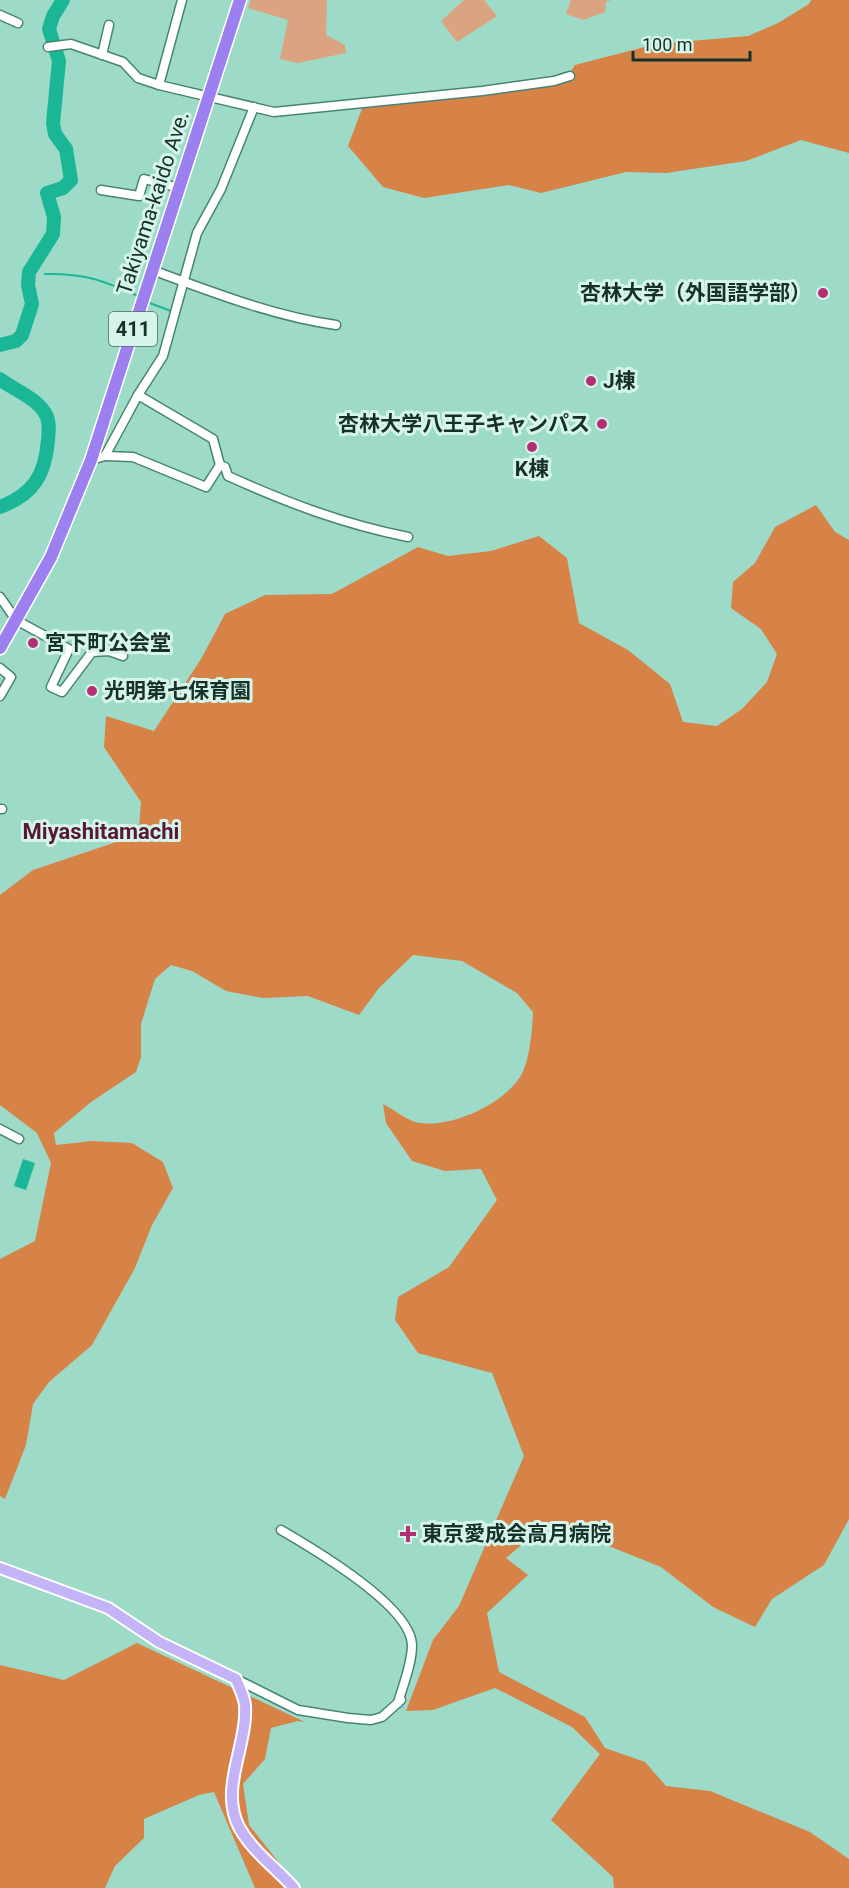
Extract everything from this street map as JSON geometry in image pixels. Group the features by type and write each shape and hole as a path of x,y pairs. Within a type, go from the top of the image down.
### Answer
{"highway":[{"name":"Takiyama-kaido Ave.","path":"0,648 51,557 91,460 240,0"}],"main road":[{"path":"0,1568 108,1608 159,1642 236,1679 245,1703 243,1733 231,1791 232,1807 238,1826 251,1844 294,1888"}],"street":[{"path":"159,85 182,0"},
{"path":"0,15 18,23"},
{"path":"102,56 110,25"},
{"path":"48,47 71,44 123,62 138,78 274,112 511,88 570,76"},
{"path":"105,456 138,394 163,356 197,233 221,189 254,107"},
{"path":"101,190 139,196 144,179 179,188"},
{"path":"152,270 300,320 336,325"},
{"path":"91,460 105,456 133,457 206,487 220,465 213,439 138,394"},
{"path":"220,465 225,467 228,476 282,500 356,527 408,537"},
{"path":"0,597 16,620 69,649 51,687 62,692 92,652 109,651 123,656"},
{"path":"0,668 11,676 0,696"},
{"path":"0,1129 19,1139"},
{"path":"236,1679 298,1710 327,1715 371,1720 382,1717 400,1701 412,1645 410,1634 403,1622 343,1568 280,1530"}],"shaded area":[{"path":"251,0 327,0 326,35 345,45 346,53 298,63 280,59 288,20 248,8"},
{"path":"464,0 484,0 497,16 457,42 441,21"},
{"path":"571,0 611,0 606,2 605,12 583,20 566,14"},
{"path":"811,0 849,0 849,153 801,140 746,161 666,173 626,172 541,193 509,185 424,198 383,187 348,146 363,106 568,76 575,65 656,44 748,36 778,23 809,4"},
{"path":"816,505 835,532 849,540 849,1519 824,1565 772,1599 755,1627 713,1607 661,1567 549,1522 506,1558 528,1575 487,1613 499,1672 585,1717 605,1748 645,1762 666,1786 710,1791 810,1832 849,1859 849,1888 614,1888 613,1877 551,1820 600,1754 572,1727 495,1688 433,1710 406,1711 433,1640 459,1606 524,1456 492,1373 418,1353 395,1320 398,1297 449,1267 497,1200 481,1169 445,1171 412,1161 386,1123 383,1104 419,1123 446,1122 487,1106 509,1089 522,1074 530,1048 533,1012 517,993 462,961 413,955 379,988 359,1015 308,996 263,998 226,991 192,971 171,965 155,979 141,1024 141,1057 136,1072 91,1102 54,1133 56,1145 92,1141 132,1143 163,1162 173,1188 152,1225 135,1268 92,1345 49,1382 33,1404 26,1445 5,1499 0,1496 0,1259 35,1241 51,1163 37,1133 0,1105 0,895 33,870 128,838 139,828 141,802 104,747 106,716 154,731 201,659 225,614 265,595 332,594 418,547 448,556 491,551 539,536 567,558 579,623 628,650 670,684 683,722 717,726 742,709 767,682 777,654 761,629 731,608 733,582 755,563 775,527"},
{"path":"23,1159 35,1163 26,1190 14,1186"},
{"path":"137,1643 305,1722 298,1721 271,1728 265,1759 243,1784 249,1825 296,1884 295,1888 255,1888 214,1792 199,1795 144,1819 144,1838 115,1866 105,1888 0,1888 0,1665 64,1680"}],"waterway":[{"path":"0,345 16,341 22,335 32,304 28,285 29,272 53,234 54,217 47,193 63,188 71,180 66,149 55,134 53,123 59,61 49,29 53,16 63,0"},
{"path":"45,274 92,278 136,295"},
{"path":"147,302 171,311"},
{"path":"0,379 41,407 47,416 49,430 44,463 36,482 21,496 0,507"}],"place":[{"name":"杏林大学（外国語学部）","path":"823,293"},
{"name":"J棟","path":"591,381"},
{"name":"杏林大学八王子キャンパス","path":"602,424"},
{"name":"K棟","path":"532,447"},
{"name":"宮下町公会堂","path":"33,643"},
{"name":"光明第七保育園","path":"92,691"},
{"name":"東京愛成会高月病院","path":"408,1534"}],"district":[{"name":"Miyashitamachi","path":"101,831"}]}
